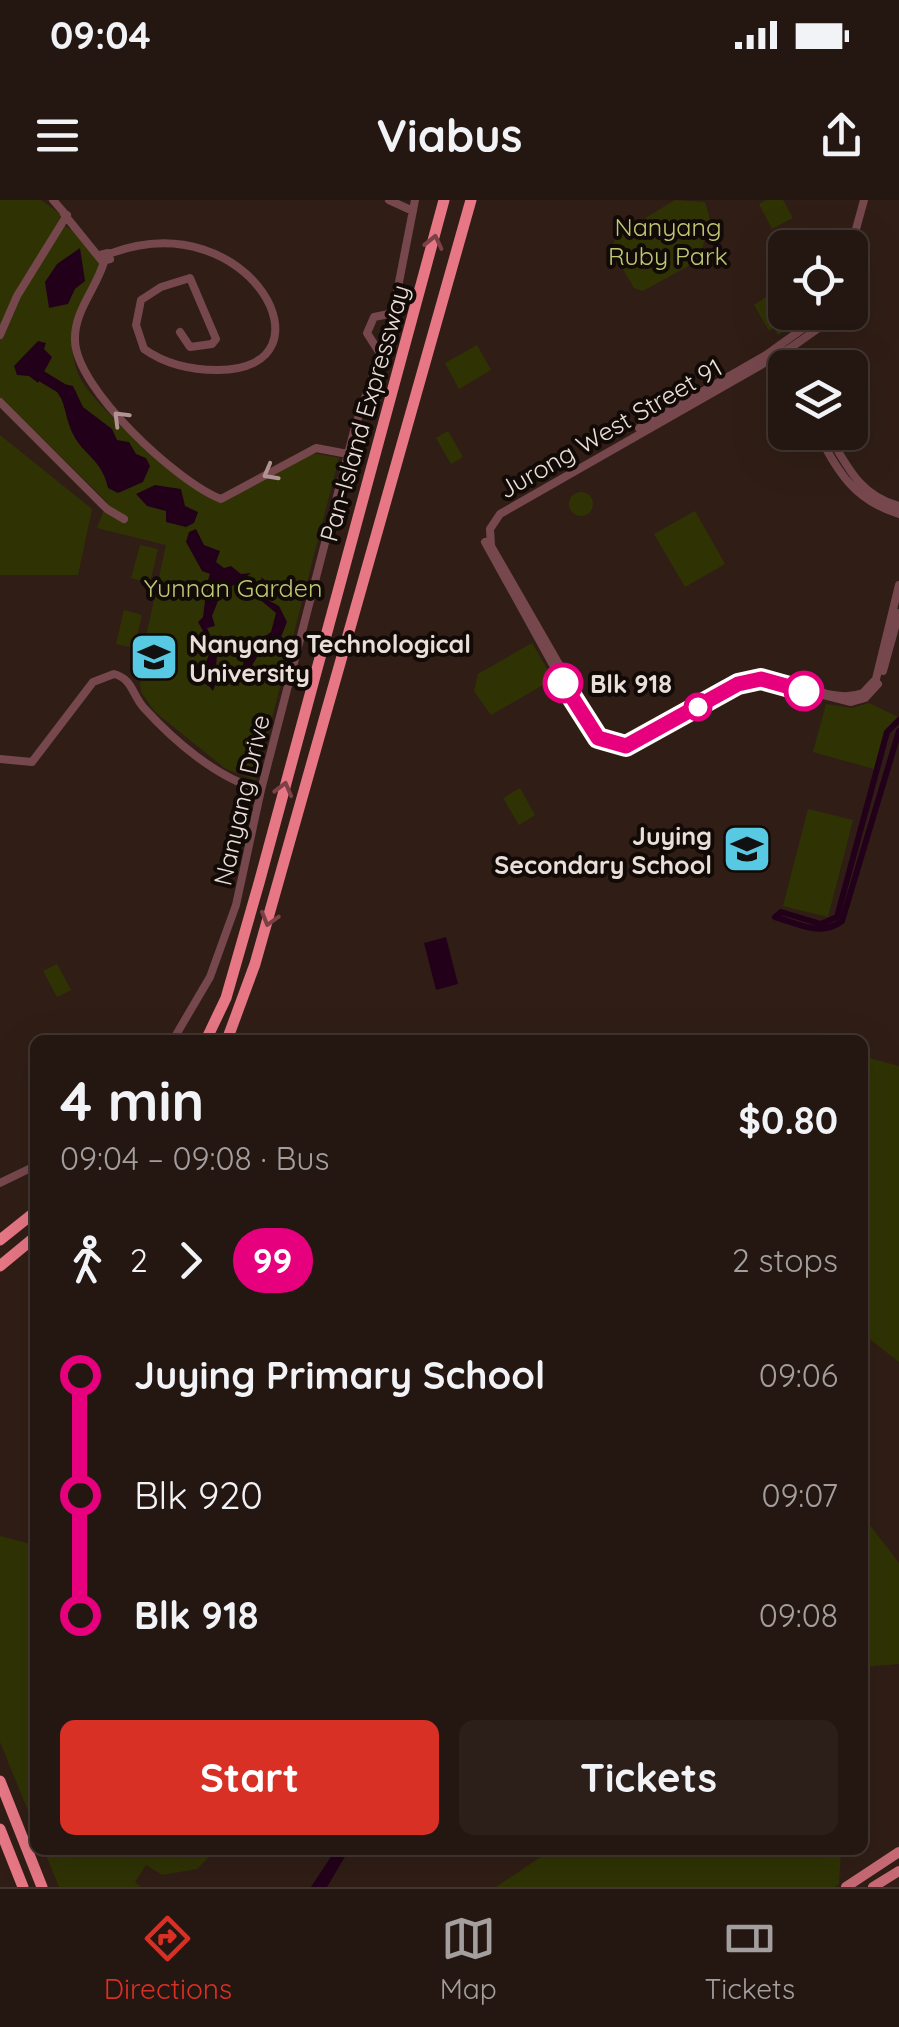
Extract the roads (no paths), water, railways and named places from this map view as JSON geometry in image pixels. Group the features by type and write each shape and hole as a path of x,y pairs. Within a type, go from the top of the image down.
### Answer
{"highway":[{"name":"Pan-Island Expressway","path":"208,1035 226,998 254,899 444,200"},
{"name":"Pan-Island Expressway","path":"229,1035 256,964 470,200"},
{"path":"0,1240 30,1216"},
{"path":"0,1266 30,1241"},
{"path":"0,1781 42,1887"},
{"path":"0,1829 22,1887"}],"main road":[{"path":"846,1887 899,1852"},
{"path":"872,1887 899,1871"}],"street":[{"path":"53,200 104,256"},
{"path":"389,200 413,211"},
{"name":"Nanyang Drive","path":"176,1035 205,988 224,945 250,857 261,790 348,454 394,313 415,200"},
{"path":"853,230 862,200"},
{"path":"0,335 17,296 65,216"},
{"path":"132,238 104,256 76,324 76,352 82,373 122,420 193,482 225,498 309,450 326,448 348,454"},
{"path":"180,332 187,347 212,344 216,339 190,278 161,287 141,300 136,324 140,346 164,360 203,370 247,364 264,349 275,330 275,304 264,274"},
{"path":"381,356 367,334 374,317 394,313"},
{"name":"Jurong West Street 91","path":"778,350 804,330"},
{"name":"Jurong West Street 91","path":"768,356 500,514 490,530 491,546 595,728 616,741 640,735 741,677 770,676 839,695 862,692 876,679 899,585"},
{"name":"Jurong West Street 91","path":"768,356 497,511 485,529 486,548 591,730 615,745 634,743 749,680 858,702 880,682 899,612"},
{"path":"0,402 107,509 124,518"},
{"path":"826,450 859,497 899,514"},
{"path":"838,450 868,494 899,506"},
{"path":"835,467 844,461"},
{"path":"0,760 32,762 92,682 102,674 114,674 130,682 143,708 214,769 261,790"},
{"path":"0,1183 30,1169"}],"waterway":[{"path":"33,371 61,388 68,399"},
{"path":"899,720 887,732 837,917 821,924 781,912 775,917 818,929 842,921 899,731"}],"place":[{"name":"Nanyang Technological University","path":"154,657"},
{"name":"Blk 918","path":"563,683"},
{"name":"Juying Secondary School","path":"747,849"}],"park label":[{"name":"Nanyang Ruby Park","path":"668,240"},
{"name":"Yunnan Garden","path":"233,587"}]}
